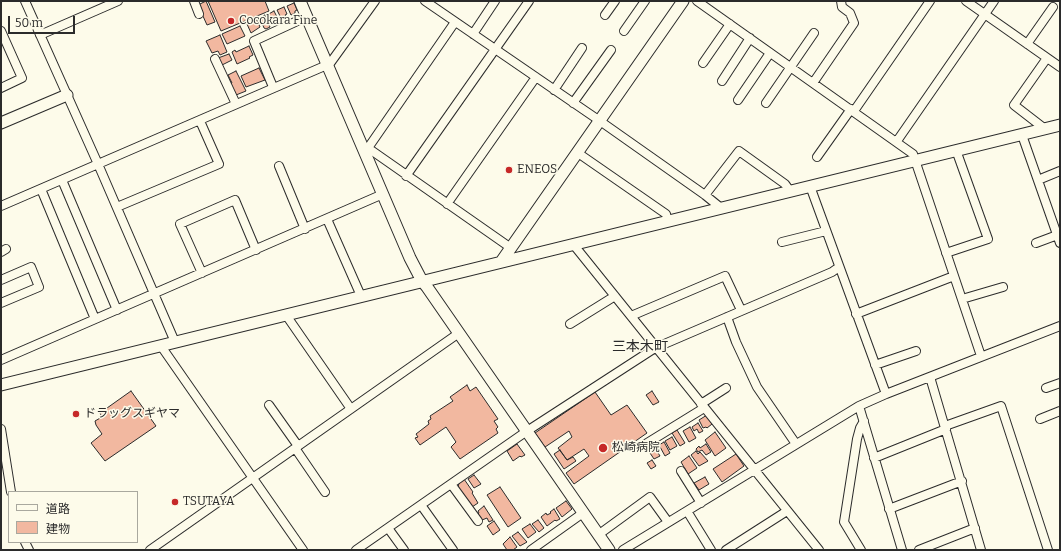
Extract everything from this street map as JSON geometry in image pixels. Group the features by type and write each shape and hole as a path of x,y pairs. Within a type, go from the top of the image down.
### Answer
{"street":[{"path":"25,1 117,207 174,342"},
{"path":"40,35 118,1"},
{"path":"194,1 199,14"},
{"path":"300,1 327,65 366,148 383,194 422,281 609,550"},
{"path":"1,206 200,121 273,87 327,65 331,62 375,1"},
{"path":"425,1 436,4 455,22 600,121 705,195 721,208"},
{"path":"473,34 495,1"},
{"path":"406,176 496,50 528,1"},
{"path":"605,15 615,1"},
{"path":"624,31 645,1"},
{"path":"501,262 683,1"},
{"path":"697,1 897,141 913,154 981,356"},
{"path":"814,83 854,23 850,13 842,7 841,1"},
{"path":"817,157 930,1"},
{"path":"966,1 1060,67"},
{"path":"897,141 994,1"},
{"path":"1027,44 1053,7"},
{"path":"273,87 254,41 306,17"},
{"path":"366,148 455,22"},
{"path":"703,63 730,24"},
{"path":"1,31 22,78 1,88"},
{"path":"766,103 814,33"},
{"path":"722,81 750,38"},
{"path":"554,90 582,48"},
{"path":"573,103 611,50"},
{"path":"738,100 770,53"},
{"path":"1045,129 1014,105 1047,58"},
{"path":"215,59 236,104"},
{"path":"447,204 536,77"},
{"path":"1,123 67,95"},
{"path":"117,207 218,164 200,121"},
{"path":"1,385 956,150 1060,126"},
{"path":"1022,135 1059,238 1036,244"},
{"path":"366,148 511,248"},
{"path":"946,253 988,239 956,150"},
{"path":"705,195 739,151 785,184 790,191"},
{"path":"578,153 666,214 668,221"},
{"path":"279,166 305,229"},
{"path":"1038,180 1060,171"},
{"path":"62,180 117,310"},
{"path":"810,186 886,394"},
{"path":"40,189 95,319"},
{"path":"1,360 327,220 383,194"},
{"path":"202,273 180,224 235,200 256,250"},
{"path":"327,220 360,296"},
{"path":"782,242 826,231"},
{"path":"573,244 655,348 819,550"},
{"path":"356,550 527,431 655,348 832,272 839,267"},
{"path":"1,280 31,268 39,286 1,303"},
{"path":"631,316 725,276 741,310"},
{"path":"856,314 954,276"},
{"path":"962,299 1003,287"},
{"path":"570,324 615,296"},
{"path":"286,315 351,409"},
{"path":"727,317 736,342 757,387 796,444"},
{"path":"623,550 859,406 981,356 1060,326"},
{"path":"150,550 459,333"},
{"path":"161,346 303,550"},
{"path":"875,365 916,350"},
{"path":"930,377 962,481 981,550"},
{"path":"1046,388 1060,383"},
{"path":"644,445 726,388"},
{"path":"269,405 325,492"},
{"path":"859,406 902,550"},
{"path":"874,458 1001,406 1048,550"},
{"path":"1040,419 1060,411"},
{"path":"861,550 844,522 857,439 864,421"},
{"path":"1,429 4,465 11,491"},
{"path":"682,471 701,502"},
{"path":"889,509 962,481"},
{"path":"451,484 478,521"},
{"path":"598,534 650,497 668,522"},
{"path":"421,505 453,550"},
{"path":"687,511 711,550"},
{"path":"726,550 788,511"},
{"path":"531,550 583,513"},
{"path":"388,528 404,550"},
{"path":"919,550 975,528"}],"building":[{"path":"206,1 215,22 207,25 198,5"},
{"name":"Cocokara Fine","path":"208,1 265,1 269,11 221,31"},
{"path":"294,3 297,10 291,15 287,6"},
{"path":"284,7 287,18 282,20 277,10"},
{"path":"274,11 278,19 275,20 276,22 271,23 267,15"},
{"path":"265,15 270,27 266,29 264,28 260,18"},
{"path":"257,20 260,27 251,33 247,24"},
{"path":"240,26 245,36 227,44 222,34"},
{"path":"220,35 227,52 220,55 218,51 212,53 206,41"},
{"path":"249,46 253,55 237,64 232,52 235,50 236,52"},
{"path":"229,54 232,60 222,65 218,58"},
{"path":"259,68 265,80 246,87 241,76"},
{"path":"236,71 246,91 236,95 230,84 232,83 228,75"},
{"path":"467,385 470,391 476,387 498,419 494,421 498,427 496,429 498,433 460,459 451,447 456,442 446,427 420,445 415,438 418,437 416,434 429,424 428,421 431,419 430,416 453,401 450,397"},
{"path":"131,391 156,426 105,461 91,443 102,434 95,421 102,417 100,413"},
{"path":"652,391 659,402 653,405 646,395"},
{"path":"595,392 611,415 627,405 647,433 574,484 566,473 589,456 584,449 567,460 558,448 572,437 569,431 545,447 535,433"},
{"path":"707,415 712,424 707,428 703,428 699,420"},
{"path":"698,423 703,431 699,433 697,429 694,431 692,427"},
{"path":"690,427 696,438 689,442 683,431"},
{"path":"677,430 685,443 680,446 672,433"},
{"path":"715,432 726,448 715,456 705,440"},
{"path":"672,437 677,446 670,450 665,441"},
{"path":"664,442 670,453 665,456 659,445"},
{"path":"517,444 525,455 520,456 513,461 507,451"},
{"path":"706,444 711,452 706,455 702,450 698,452 696,449 699,446 700,448"},
{"path":"655,448 660,456 654,459 648,450"},
{"path":"560,450 567,460 573,457 576,461 564,469 554,454"},
{"path":"696,451 698,454 700,452 708,461 699,466 691,455"},
{"path":"736,454 744,466 722,482 713,469"},
{"path":"689,456 697,468 688,474 681,462"},
{"path":"652,460 656,466 651,469 647,463"},
{"path":"474,475 481,484 474,488 468,479"},
{"path":"705,477 709,484 699,490 694,483"},
{"path":"464,479 473,492 472,493 478,503 472,507 458,487 459,483"},
{"path":"500,487 521,518 508,527 487,495"},
{"path":"566,501 572,509 562,517 556,508"},
{"path":"484,506 493,520 489,522 487,518 482,520 478,514 478,511"},
{"path":"554,509 560,519 555,520 547,526 541,517 546,513 547,515 551,513 550,512"},
{"path":"538,520 544,528 539,532 532,524"},
{"path":"494,521 500,530 493,535 487,526"},
{"path":"530,524 536,532 528,538 522,529"},
{"path":"518,532 527,542 520,546 512,536"},
{"path":"510,537 517,547 513,550 507,550 503,544"}],"place":[{"name":"Cocokara Fine","path":"231,21"},
{"name":"ENEOS","path":"509,170"},
{"name":"ドラッグスギヤマ","path":"76,414"},
{"name":"松崎病院","path":"603,448"},
{"name":"TSUTAYA","path":"175,502"}],"district":[{"name":"三本木町","path":"640,347"}]}
